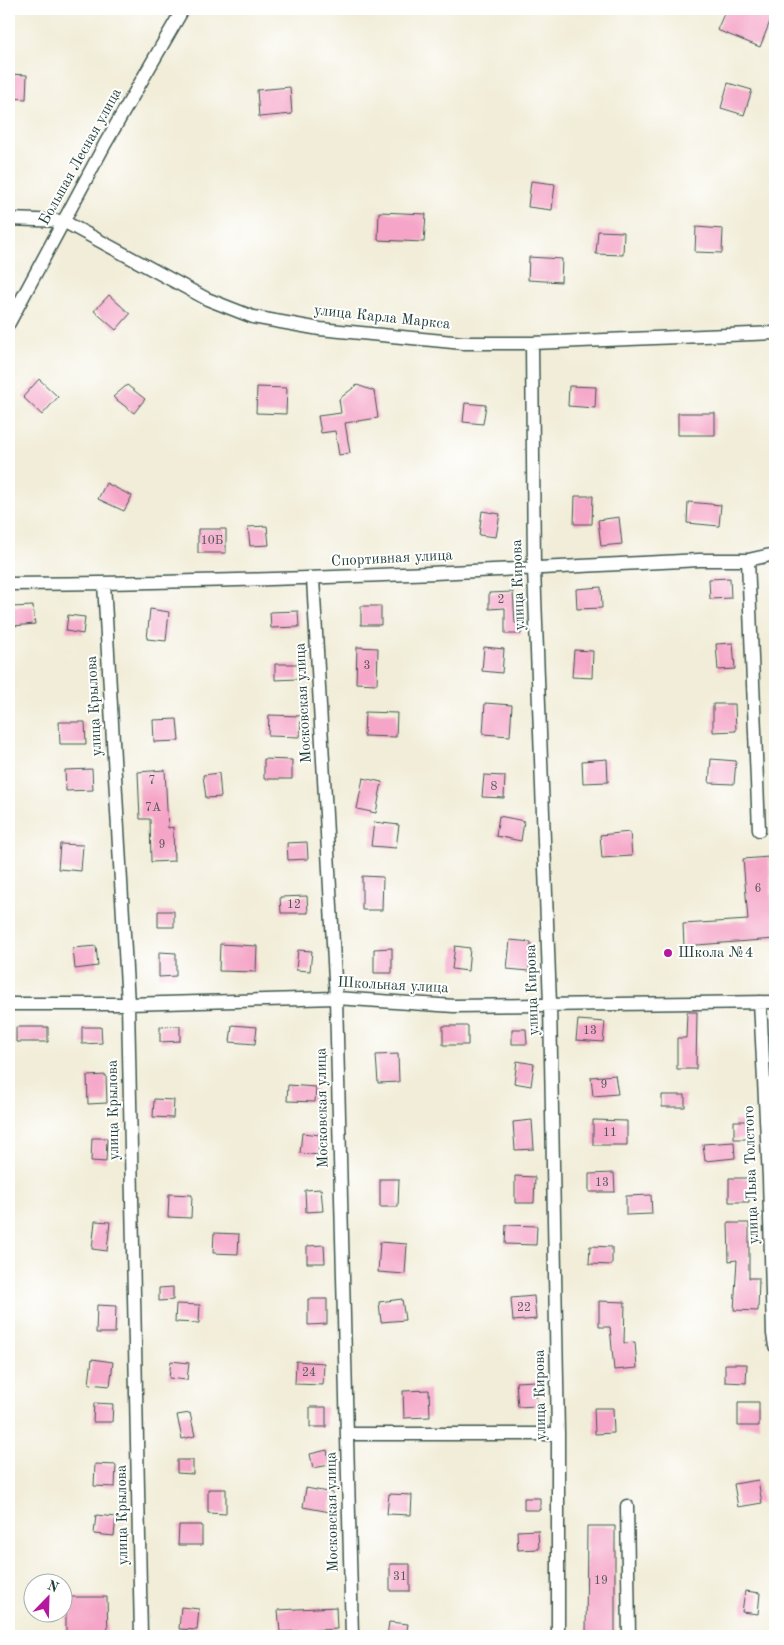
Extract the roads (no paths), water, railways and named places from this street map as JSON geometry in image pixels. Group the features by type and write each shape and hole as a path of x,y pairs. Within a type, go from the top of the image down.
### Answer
{"street":[{"name":"Большая Лесная улица","path":"9,323 105,144 184,9"},
{"name":"улица Карла Маркса","path":"9,219 63,221 207,299 253,317 320,329 463,343 532,343 775,333"},
{"name":"улица Кирова","path":"532,343 534,569 550,1004 558,1434 558,1636"},
{"name":"Спортивная улица","path":"9,584 104,584 313,578 699,560 748,560 775,554"},
{"path":"748,560 760,830"},
{"name":"Московская улица","path":"313,578 336,998 352,1636"},
{"name":"улица Крылова","path":"104,584 128,1004 140,1636"},
{"name":"Школьная улица","path":"9,1004 128,1004 336,998 454,1006 775,1002"},
{"name":"улица Льва Толстого","path":"760,1002 775,1346"},
{"path":"348,1434 558,1434"},
{"path":"627,1506 629,1636"}],"place":[{"name":"Школа №4","path":"668,953"}]}
